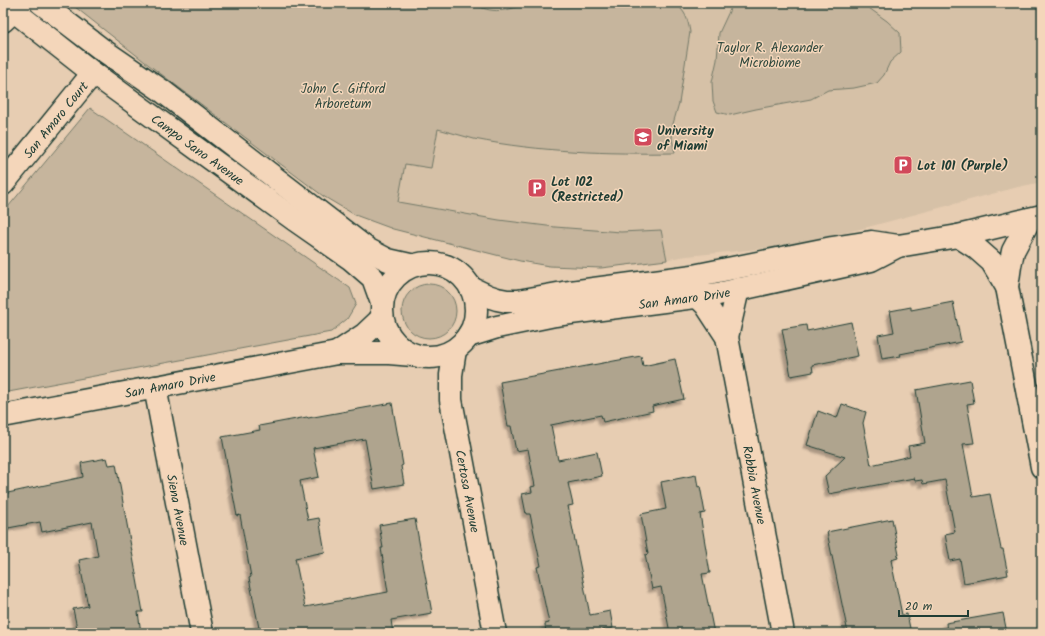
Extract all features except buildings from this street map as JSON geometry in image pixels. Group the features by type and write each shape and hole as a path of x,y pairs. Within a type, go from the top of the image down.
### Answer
{"street":[{"name":"Campo Sano Avenue","path":"41,3 100,48 161,90 367,249 388,260 410,266"},
{"name":"Campo Sano Avenue","path":"11,10 93,73 351,259 373,278 382,310"},
{"name":"San Amaro Court","path":"3,184 93,73"},
{"path":"1036,218 1014,250 1007,287 1042,467"},
{"name":"San Amaro Drive","path":"471,288 497,299 518,301 563,293 714,272 832,248 871,242 898,246 958,236 1036,218"},
{"path":"958,236 975,247 992,262 1007,287"},
{"name":"San Amaro Drive","path":"461,343 497,327 555,315 698,297 872,260 898,246"},
{"path":"431,262 441,263 459,272 471,288 475,298 476,309 473,328 461,343 434,357 413,355 396,344 385,328 382,310 385,290 391,280 410,266 431,262"},
{"path":"664,301 690,287 702,285 710,280 714,272"},
{"name":"Robbia Avenue","path":"727,338 738,289"},
{"name":"Robbia Avenue","path":"698,297 706,305 727,338 783,633"},
{"name":"San Amaro Drive","path":"338,353 364,336 382,310"},
{"name":"Certosa Avenue","path":"461,343 451,375 452,400 495,633"},
{"name":"San Amaro Drive","path":"3,416 338,353 389,353 413,355"},
{"name":"Siena Avenue","path":"155,387 202,633"}],"shaded area":[{"name":"University of Miami","path":"70,3 1042,3 1042,182 849,232 769,248 687,256 639,264 601,268 549,266 520,261 393,229 355,215 323,196 145,62"}],"green space":[{"name":"John C. Gifford Arboretum","path":"70,3 473,3 486,9 506,10 527,3 674,3 685,15 690,32 679,103 673,124 672,139 675,153 599,152 524,147 474,139 438,129 431,168 405,164 398,202 499,220 555,227 621,232 661,230 667,260 601,268 549,266 520,261 393,229 355,215 323,196 145,62"},
{"name":"Taylor R. Alexander Microbiome","path":"733,3 862,3 887,21 900,33 901,52 890,62 884,75 877,83 854,88 828,90 811,99 730,115 717,112 713,101 712,82 717,60 719,33"},
{"path":"90,108 350,288 356,304 347,319 331,332 3,393 3,213"},
{"path":"424,284 434,284 444,288 452,296 456,306 456,316 452,326 444,334 434,338 424,338 414,334 406,326 402,316 402,306 406,296 414,288"}],"place":[{"name":"University of Miami","path":"643,137"},
{"name":"Lot 101 (Purple)","path":"903,165"},
{"name":"Lot 102 (Restricted)","path":"537,188"}]}
